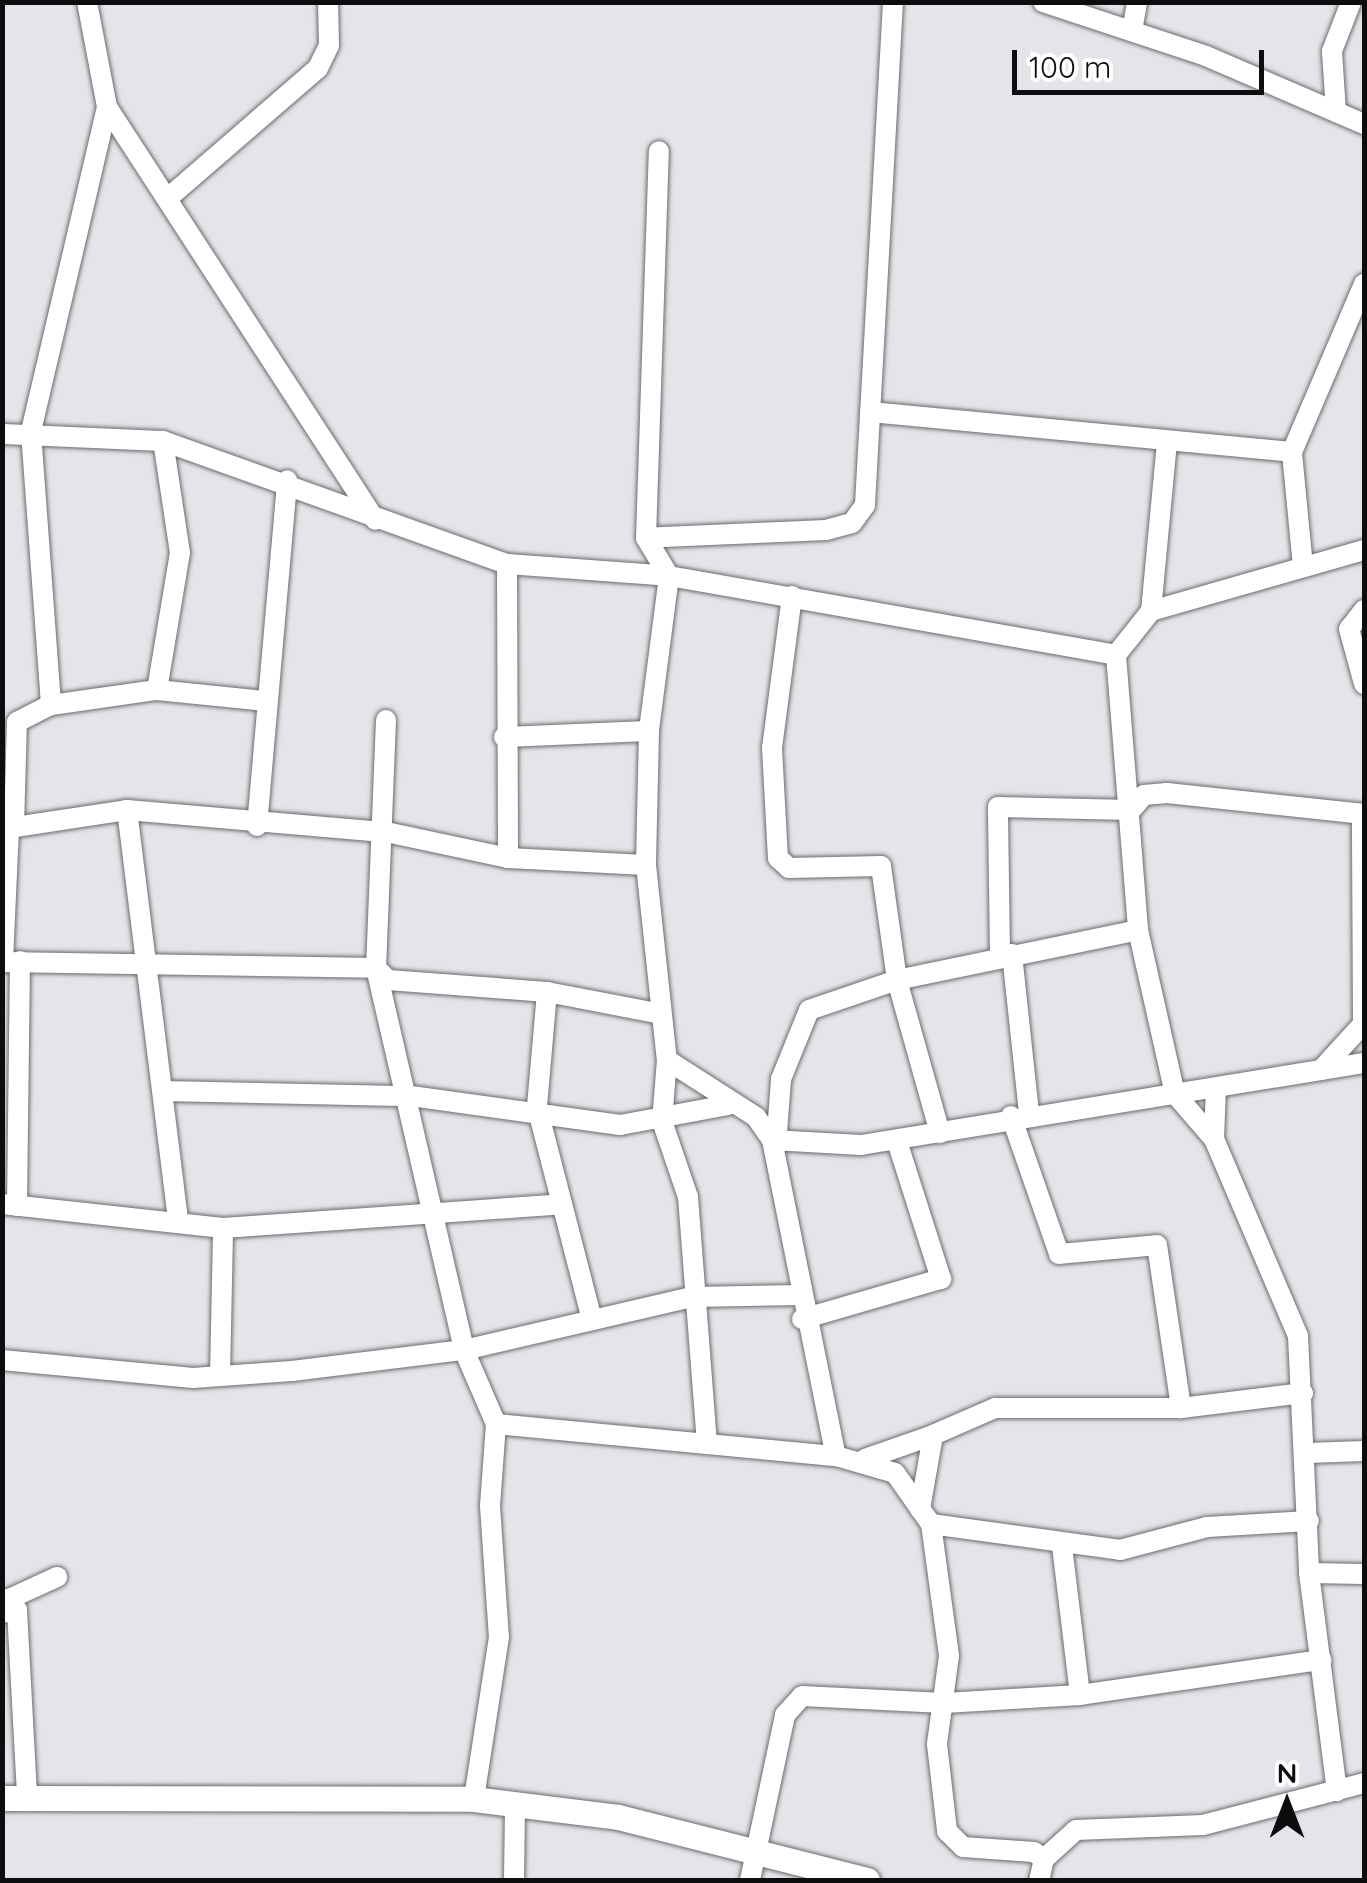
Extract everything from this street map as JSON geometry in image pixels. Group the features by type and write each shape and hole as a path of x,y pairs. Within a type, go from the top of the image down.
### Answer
{"street":[{"path":"51,705 31,432 106,107 87,2"},
{"path":"168,198 318,68 329,45 328,2"},
{"path":"646,538 852,523 867,497 893,2"},
{"path":"1043,2 1132,31 1364,124"},
{"path":"1132,31 1136,2"},
{"path":"1336,112 1332,51 1351,2"},
{"path":"106,107 378,524"},
{"path":"658,151 646,538 669,576 649,732 646,864 667,1060 662,1122 688,1197 692,1296 707,1444"},
{"path":"1303,567 1292,452 1364,284"},
{"path":"870,412 1292,452"},
{"path":"2,434 31,432 163,441 288,480 378,524 507,564 669,576 1116,655"},
{"path":"157,690 180,553 163,441"},
{"path":"1167,442 1151,611 1116,655 1132,810 1138,930 1174,1094 1214,1139 1296,1324 1308,1453 1309,1573 1337,1791"},
{"path":"257,826 288,480"},
{"path":"1151,611 1364,550"},
{"path":"507,564 504,737 508,858"},
{"path":"792,596 772,748 778,858 789,868 878,862 897,980 940,1133"},
{"path":"1364,610 1348,629 1364,684"},
{"path":"266,701 157,690 51,705 18,722 8,828 10,1205 223,1228 562,1204"},
{"path":"386,720 386,832 376,968 411,1096 428,1214 464,1350 496,1424 490,1506 498,1637 474,1799"},
{"path":"504,737 649,732"},
{"path":"1132,810 1144,795 1167,793 1363,814 1363,1024 1319,1072"},
{"path":"1132,810 998,807 1006,955 1020,1114 1058,1254 1157,1245 1181,1408"},
{"path":"8,828 127,810 257,826 386,832 508,858 646,864"},
{"path":"127,810 138,919 155,968 376,968 388,980 547,992 661,1014"},
{"path":"836,1456 802,1319 774,1143 781,1079 809,1010 897,980 1138,930"},
{"path":"8,961 152,960"},
{"path":"152,960 178,1221"},
{"path":"547,992 537,1108 592,1320"},
{"path":"667,1060 728,1105 756,1117 774,1143"},
{"path":"774,1143 897,1140 1020,1114 1216,1088 1364,1063"},
{"path":"1214,1139 1216,1088"},
{"path":"163,1092 411,1096 426,1105 537,1108 604,1124 662,1122 728,1105"},
{"path":"802,1319 941,1279 897,1140"},
{"path":"220,1376 223,1228"},
{"path":"2,1360 220,1376 464,1350 692,1296 799,1295"},
{"path":"496,1424 865,1458 995,1408 1181,1408 1303,1393"},
{"path":"932,1435 925,1517 949,1656 937,1761 947,1831 964,1846 1016,1846 1044,1858"},
{"path":"1308,1453 1364,1451"},
{"path":"865,1458 910,1486 925,1517"},
{"path":"925,1517 1062,1546 1120,1550 1207,1528 1309,1521"},
{"path":"1062,1546 1080,1695"},
{"path":"1309,1573 1364,1574"},
{"path":"57,1577 8,1600 15,1797 474,1799 515,1810 618,1817 867,1880"},
{"path":"750,1880 753,1853 795,1699 944,1703 1080,1695 1321,1660"},
{"path":"1039,1880 1044,1858 1076,1830 1203,1825 1364,1783"},
{"path":"514,1880 515,1810"}]}
